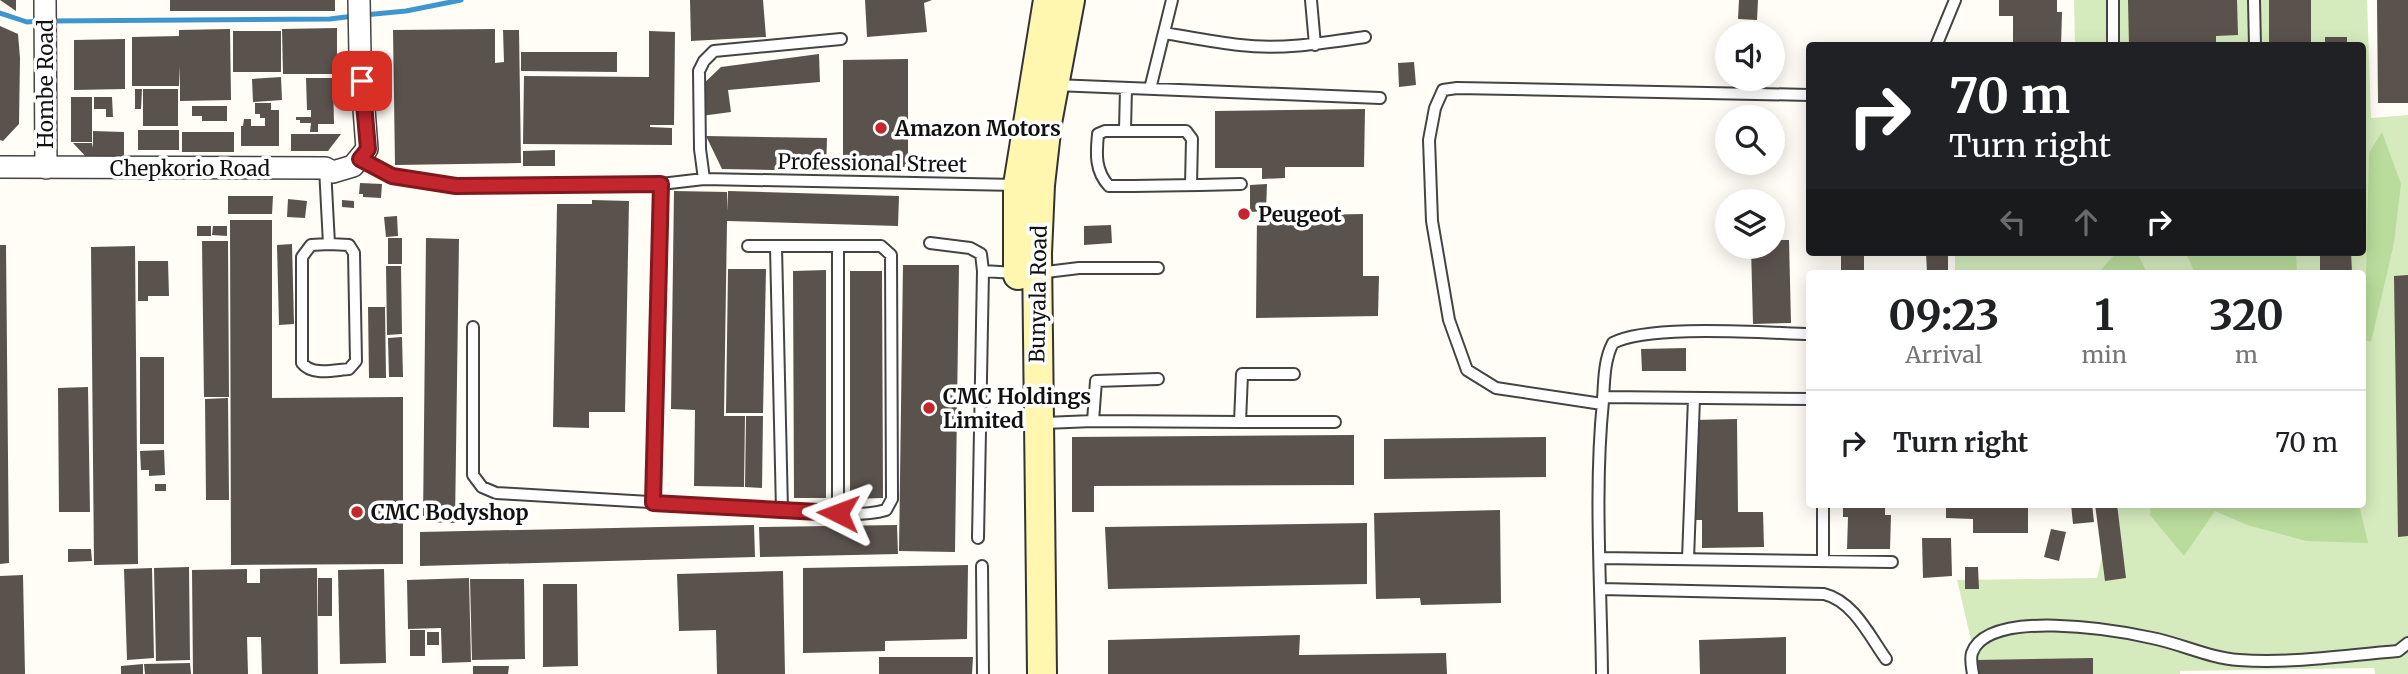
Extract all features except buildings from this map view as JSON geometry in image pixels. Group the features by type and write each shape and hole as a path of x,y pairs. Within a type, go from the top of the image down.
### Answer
{"main road":[{"name":"Bunyala Road","path":"1023,674 1029,424 1029,185 1048,0"},
{"name":"Bunyala Road","path":"1029,185 1047,123 1070,0"},
{"name":"Bunyala Road","path":"1029,424 1042,674"}],"street":[{"name":"Hombe Road","path":"45,0 46,168"},
{"path":"329,170 353,166 368,149 360,55 359,0"},
{"name":"Chepkorio Road","path":"0,167 329,170"}],"lane":[{"path":"1150,89 1172,0"},
{"path":"1311,0 1315,45"},
{"path":"1938,42 1955,0"},
{"path":"2113,0 2113,42"},
{"path":"2254,0 2255,42"},
{"path":"1164,33 1241,46 1315,45 1365,37"},
{"path":"704,179 699,105 699,71 704,61 714,51 841,39"},
{"path":"1054,85 1381,98"},
{"path":"1125,130 1126,88"},
{"path":"1806,95 1457,88 1443,90 1429,140 1432,221 1449,320 1467,370 1496,388 1603,400 1806,399"},
{"path":"1191,185 1192,139 1186,131 1125,130 1098,134 1096,148 1099,176 1109,186 1191,185 1241,184"},
{"name":"Professional Street","path":"360,159 392,176 456,186 661,184 704,179 1029,185"},
{"path":"328,244 329,170"},
{"path":"653,503 661,184"},
{"path":"930,243 976,250 981,254 983,271 978,538"},
{"path":"328,244 349,245 355,253 356,361 349,369 313,371 302,363 302,257 311,245 328,244"},
{"path":"472,327 473,475 482,487 496,493 653,503 838,513 875,513 886,510 892,499 891,255 881,246 748,246"},
{"path":"838,246 838,513"},
{"path":"776,247 782,510"},
{"path":"983,271 1028,273 1079,268 1158,268"},
{"path":"1602,674 1598,446 1609,349 1620,339 1671,332 1806,334"},
{"path":"1240,422 1242,374 1294,374"},
{"path":"1093,421 1096,381 1158,379"},
{"path":"1688,559 1694,398"},
{"path":"1029,424 1093,421 1335,422"},
{"path":"1823,508 1824,561"},
{"path":"1600,558 1892,562"},
{"path":"982,566 983,674"},
{"path":"1601,589 1835,596 1851,610 1885,659"},
{"path":"1973,674 1970,655 1977,644 1986,636 2024,625 2046,624 2150,637 2205,654 2236,660 2270,662 2398,651 2408,642"}],"green space":[{"path":"2074,0 2367,0 2371,118 2408,115 2408,674 2375,674 2374,668 2180,671 2180,674 1979,674 1957,580 2097,578 2113,508 2366,508 2366,270 1955,270 1955,256 2366,256 2366,42 2075,42"},
{"path":"2382,132 2401,184 2394,243 2371,342 2366,340 2369,153"},
{"path":"2113,256 2139,256 2146,270 2101,270"},
{"path":"2187,256 2296,256 2297,270 2194,270"},
{"path":"2151,508 2360,508 2368,543 2306,541 2247,525 2215,511 2184,556 2150,515"}],"waterway":[{"path":"364,15 406,11 461,0"},
{"path":"0,13 27,22 39,21"},
{"path":"49,21 330,19 354,16"}],"place":[{"name":"Amazon Motors","path":"881,128"},
{"name":"Peugeot","path":"1244,214"},
{"name":"CMC Holdings Limited","path":"929,408"},
{"name":"CMC Bodyshop","path":"357,512"}],"route":[{"path":"362,81 368,149 360,159 392,176 456,186 661,184 653,503 838,513"}]}
